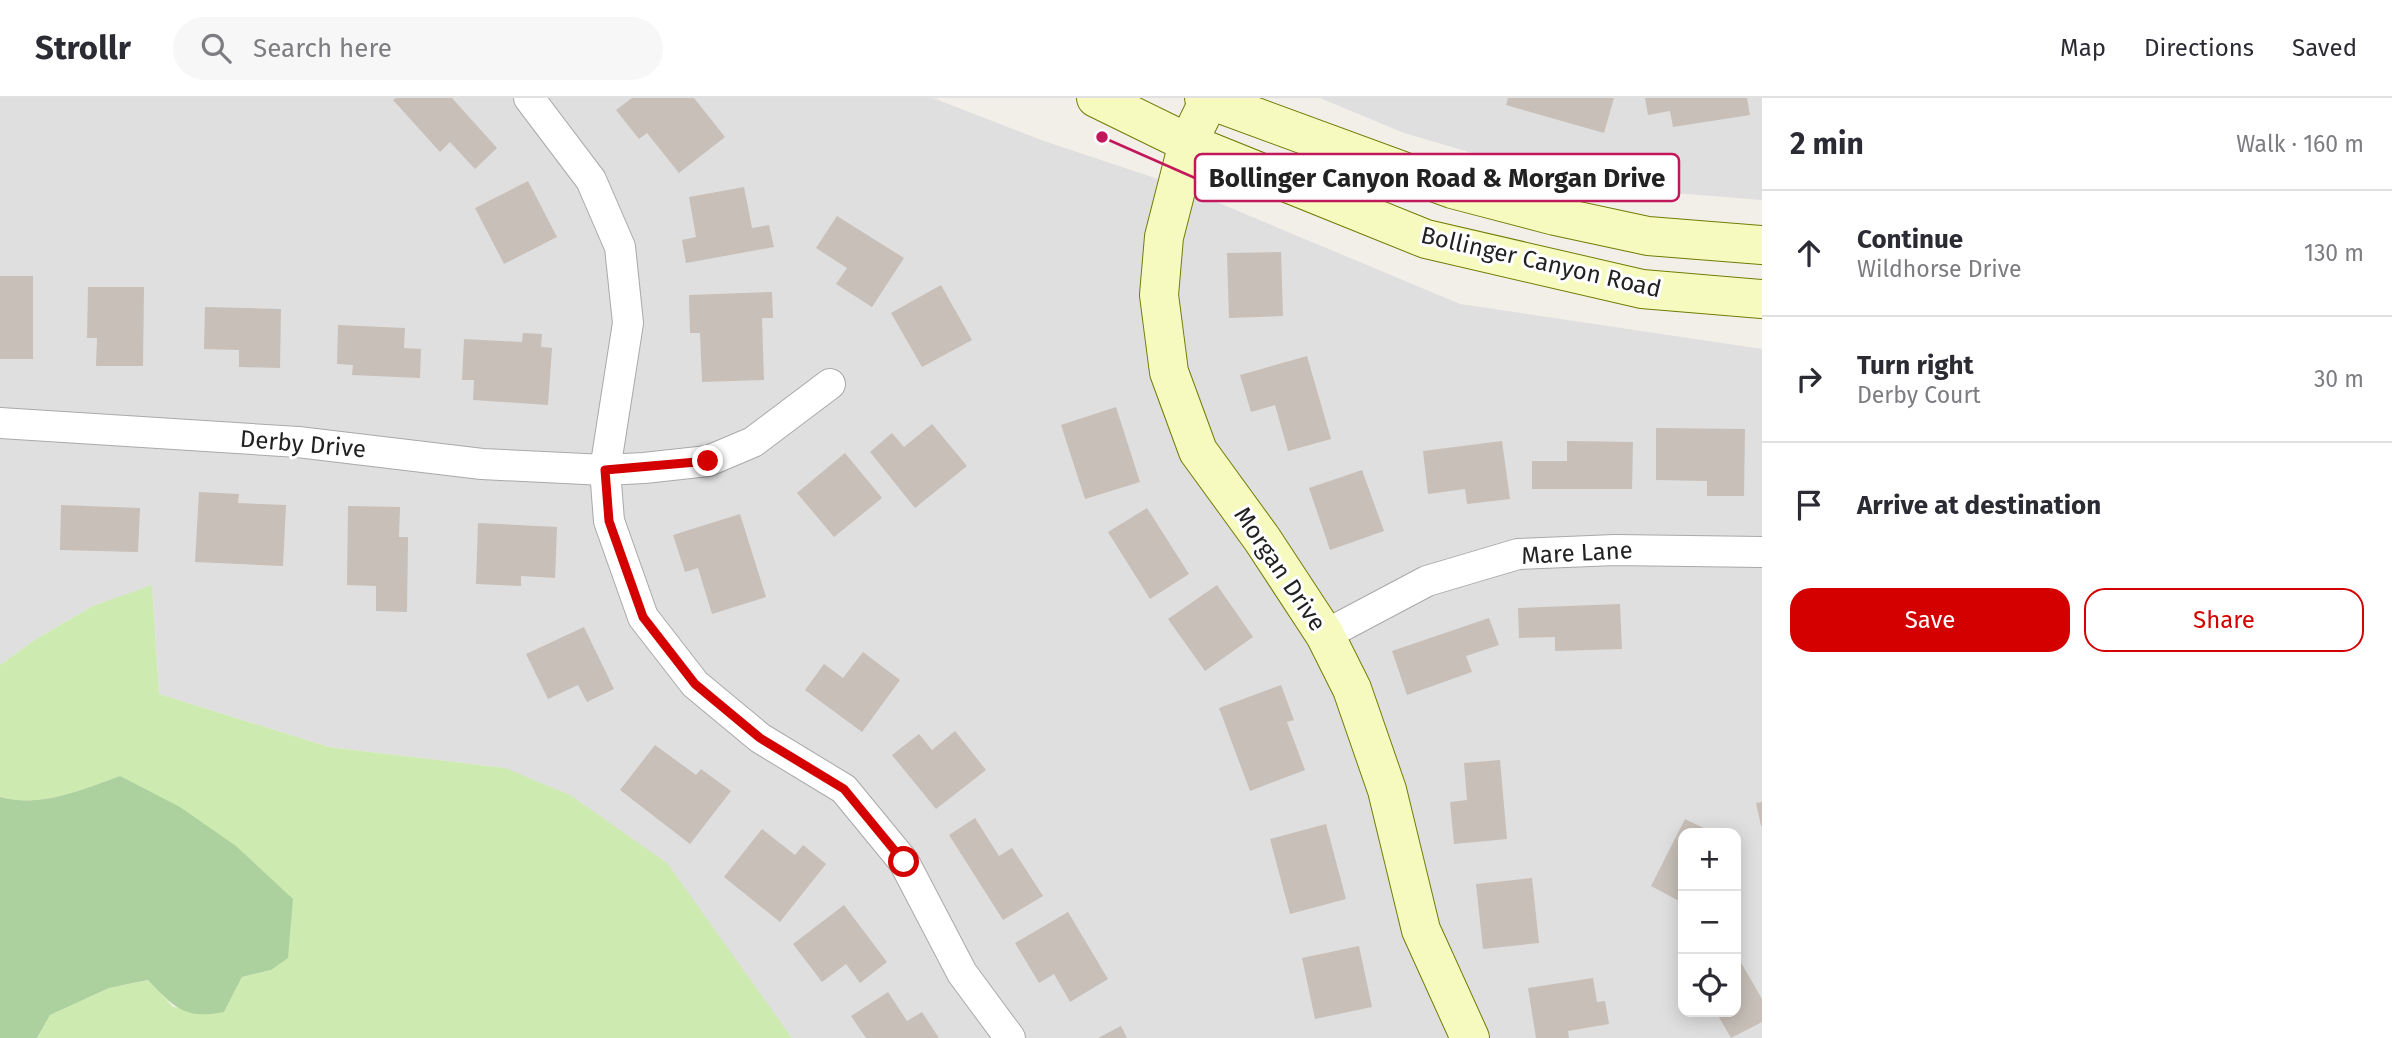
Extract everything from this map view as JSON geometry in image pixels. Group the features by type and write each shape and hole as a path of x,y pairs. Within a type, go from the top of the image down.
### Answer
{"main road":[{"name":"Bollinger Canyon Road","path":"1096,98 1188,144 1426,239 1642,289 1762,299"},
{"name":"Bollinger Canyon Road","path":"1207,99 1452,189 1648,236 1762,245"},
{"name":"Morgan Drive","path":"1207,99 1188,144 1164,237 1159,295 1169,372 1198,452 1262,539 1325,635 1352,689 1387,790 1421,930 1470,1038"}],"street":[{"path":"529,98 591,180 620,247 628,323 605,470 609,521 643,617 695,684 760,738 844,789 904,862 962,973 1010,1038"},
{"name":"Derby Drive","path":"0,423 298,442 482,464 605,470 708,461 753,442 830,384"},
{"name":"Mare Lane","path":"1325,635 1427,581 1518,554 1615,550 1762,552"}],"shaded area":[{"path":"0,98 933,98 1044,141 1176,185 1460,304 1762,349 1762,1038 792,1038 762,998 505,768 329,747 159,694 152,586 93,606 36,639 0,665"},
{"path":"1320,98 1762,98 1762,200 1585,186 1404,133"}],"green space":[{"path":"152,585 159,694 329,747 505,768 570,795 667,863 792,1038 37,1038 50,1015 109,988 149,980 173,1007 224,1012 242,977 271,970 120,776 76,792 46,799 15,800 0,797 0,665 36,639 93,606"},
{"path":"120,776 180,807 236,846 293,899 288,958 271,970 242,977 224,1012 189,1013 165,998 148,980 109,988 50,1015 37,1038 0,1038 0,797 15,800 46,799 76,792"}],"building":[{"path":"452,98 497,148 475,169 450,142 440,152 393,100"},
{"path":"632,98 694,98 725,137 679,173 647,133 639,139 616,110"},
{"path":"1508,98 1614,98 1604,133 1506,105"},
{"path":"1645,98 1747,98 1750,115 1673,127 1670,111 1648,115"},
{"path":"528,181 557,237 504,264 475,208"},
{"path":"744,187 752,228 769,225 774,247 686,263 682,240 696,237 689,197"},
{"path":"837,216 904,258 872,307 836,284 847,268 816,248"},
{"path":"1281,252 1283,316 1229,318 1227,253"},
{"path":"0,276 33,276 33,359 0,359"},
{"path":"941,285 972,340 922,367 891,313"},
{"path":"88,287 144,287 143,366 96,366 97,338 87,338"},
{"path":"772,292 773,318 762,318 764,380 702,382 700,333 690,333 689,295"},
{"path":"205,307 281,309 280,368 239,367 239,350 204,349"},
{"path":"338,325 405,328 404,348 421,349 420,378 352,375 353,365 337,364"},
{"path":"523,333 542,334 541,347 552,348 548,405 473,400 474,380 462,380 464,339 522,342"},
{"path":"1307,356 1331,439 1288,451 1275,405 1251,412 1240,375"},
{"path":"1116,407 1140,482 1085,499 1061,425"},
{"path":"932,424 967,466 915,508 870,452 892,433 904,447"},
{"path":"1656,428 1745,429 1744,496 1707,496 1707,481 1656,480"},
{"path":"1502,441 1510,499 1467,504 1465,489 1428,494 1423,451"},
{"path":"1567,441 1633,442 1632,489 1532,489 1532,461 1567,461"},
{"path":"845,453 882,498 834,537 797,493"},
{"path":"1362,470 1384,531 1330,550 1309,488"},
{"path":"199,492 239,494 238,503 286,505 283,566 195,562"},
{"path":"61,505 140,508 138,552 60,550"},
{"path":"348,506 400,507 399,537 408,537 407,612 376,611 376,586 347,585"},
{"path":"1147,508 1189,574 1150,599 1108,532"},
{"path":"740,514 766,597 712,614 698,568 685,572 673,535"},
{"path":"478,523 557,527 555,578 521,576 521,586 476,584"},
{"path":"1217,585 1253,637 1205,671 1168,619"},
{"path":"1620,604 1622,649 1555,651 1555,637 1519,638 1518,608"},
{"path":"1489,618 1499,645 1466,656 1472,672 1407,695 1392,651"},
{"path":"584,627 614,689 587,702 578,685 548,699 526,654"},
{"path":"863,652 900,680 862,732 805,690 824,664 843,678"},
{"path":"1281,685 1294,720 1287,722 1305,770 1250,791 1219,708"},
{"path":"955,731 986,770 936,809 892,755 919,734 932,750"},
{"path":"655,745 696,775 701,769 731,791 690,844 620,790"},
{"path":"1500,760 1507,839 1454,844 1450,802 1467,800 1464,763"},
{"path":"1762,802 1762,826 1761,826 1756,803"},
{"path":"975,818 999,856 1012,848 1043,896 1003,920 949,835"},
{"path":"1685,819 1704,828 1680,828"},
{"path":"1326,824 1346,899 1290,914 1270,839"},
{"path":"762,829 795,855 803,845 826,864 780,922 724,877"},
{"path":"1678,833 1678,900 1651,886"},
{"path":"1532,878 1539,943 1483,949 1476,884"},
{"path":"844,905 887,962 860,983 846,964 822,982 793,944"},
{"path":"1068,912 1108,979 1070,1002 1054,974 1039,983 1015,943"},
{"path":"1359,946 1372,1007 1315,1019 1302,958"},
{"path":"1741,963 1762,999 1762,1022 1731,1038 1719,1017 1741,1017"},
{"path":"1593,978 1597,1002 1605,1001 1609,1024 1568,1031 1569,1038 1536,1038 1528,988"},
{"path":"888,992 907,1021 922,1012 939,1038 866,1038 851,1016"},
{"path":"1121,1026 1127,1038 1098,1038"}],"place":[{"name":"Bollinger Canyon Road & Morgan Drive","path":"1102,137"}],"route":[{"path":"708,461 605,470 609,521 643,617 695,684 760,738 844,789 904,862"}]}
